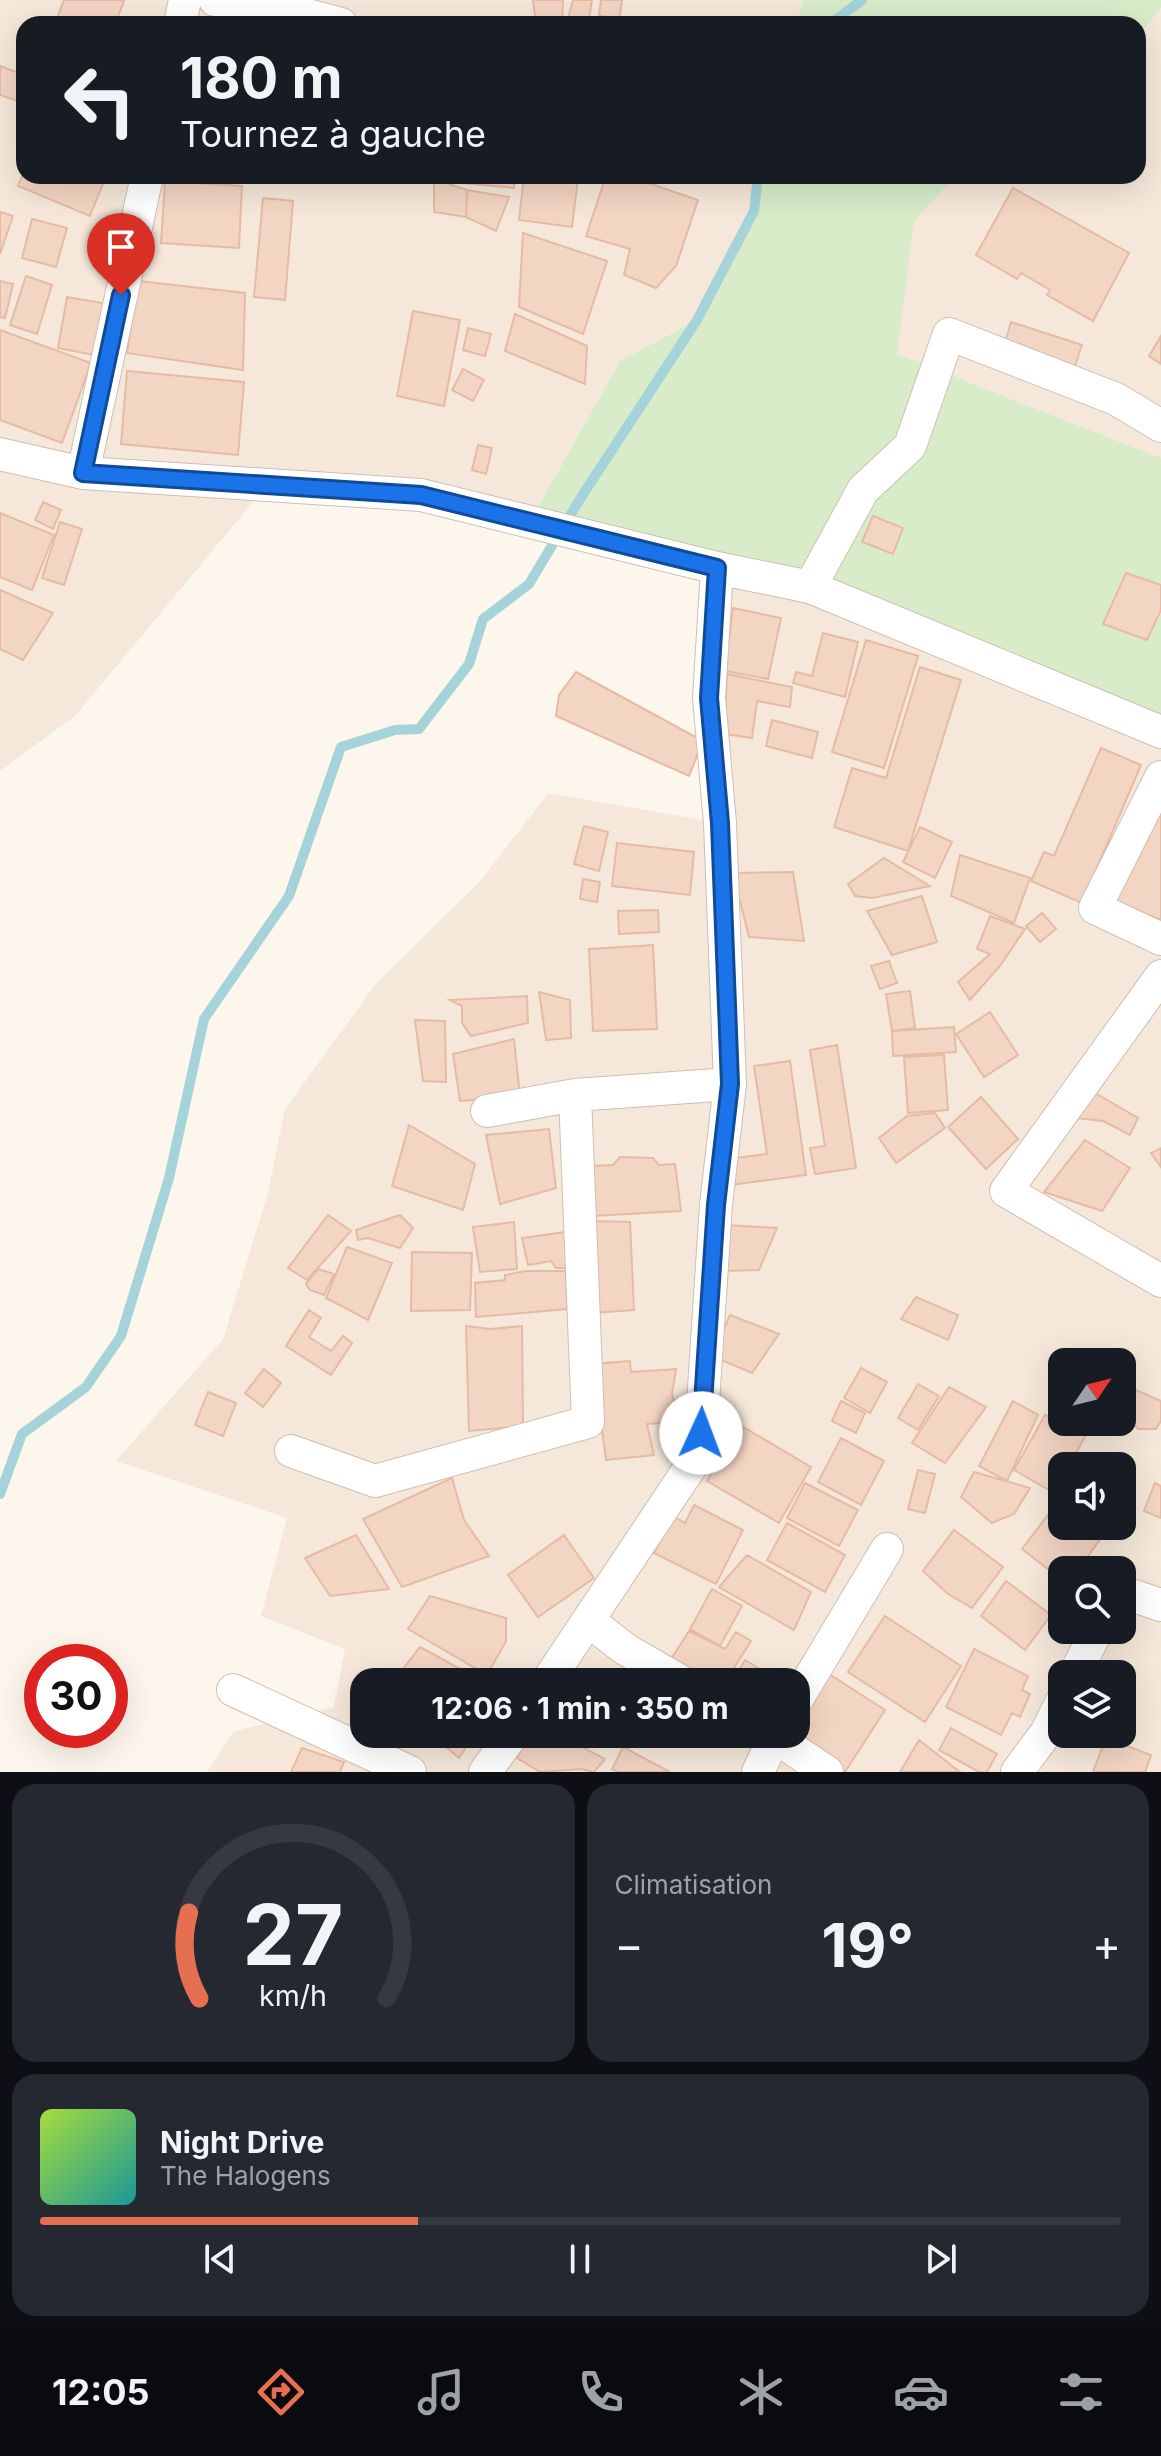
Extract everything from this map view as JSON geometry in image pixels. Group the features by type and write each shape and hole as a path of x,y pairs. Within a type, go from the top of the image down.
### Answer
{"street":[{"path":"215,0 297,6 321,16"},
{"path":"83,473 145,184"},
{"path":"810,587 863,490 910,446 949,334 1116,399 1161,426"},
{"path":"0,454 83,473 421,495 717,568 810,587 1161,732"},
{"path":"557,1668 697,1457 716,1205 730,1084 720,823 709,698 717,568"},
{"path":"1161,777 1095,908 1161,939"},
{"path":"1161,976 1006,1191 1161,1281"},
{"path":"487,1111 575,1095 730,1084"},
{"path":"291,1451 375,1481 588,1422 575,1095"},
{"path":"810,1678 887,1549"},
{"path":"1136,1597 1161,1605"},
{"path":"589,1621 625,1649 658,1668"},
{"path":"233,1690 410,1772"},
{"path":"1017,1772 1048,1729"},
{"path":"485,1772 503,1748"},
{"path":"758,1772 768,1748"},
{"path":"793,1748 827,1772"}],"shaded area":[{"path":"0,0 803,0 798,16 16,16 16,184 756,184 754,211 697,320 620,361 528,525 267,485 75,716 0,771"},
{"path":"1161,8 1161,458 896,354 914,221 949,184 1146,184 1146,27"},
{"path":"716,572 1161,734 1161,1772 207,1772 234,1731 334,1707 345,1649 261,1616 287,1518 116,1461 223,1339 268,1193 285,1109 375,985 482,879 548,793 720,823"}],"green space":[{"path":"803,0 1161,0 1161,8 1146,27 1146,16 798,16"},
{"path":"756,184 949,184 914,221 897,354 1161,458 1161,734 716,572 528,525 620,361 697,320 754,211"}],"building":[{"path":"64,0 124,1 118,16 58,16"},
{"path":"533,0 563,0 562,16 535,16"},
{"path":"573,0 592,0 589,16 569,16"},
{"path":"601,0 622,0 620,16 599,15"},
{"path":"0,66 16,72 16,100 0,95"},
{"path":"19,184 103,184 90,216"},
{"path":"165,184 242,186 239,248 161,243"},
{"path":"434,184 449,184 467,190 466,217 434,212"},
{"path":"472,184 514,184 514,188"},
{"path":"523,184 577,184 572,227 519,220"},
{"path":"603,184 651,184 698,200 676,266 656,288 624,275 630,249 586,236"},
{"path":"1013,188 1129,253 1093,321 1047,295 1050,290 1021,273 1017,279 976,255"},
{"path":"467,190 509,197 496,231 466,217"},
{"path":"263,198 293,201 285,300 254,297"},
{"path":"0,212 13,216 0,254"},
{"path":"32,219 67,228 56,267 22,258"},
{"path":"523,233 607,261 583,334 519,307"},
{"path":"26,276 52,285 37,334 10,325"},
{"path":"0,281 13,284 5,318 0,317"},
{"path":"138,281 245,293 243,370 127,353"},
{"path":"67,297 114,305 105,357 58,348"},
{"path":"413,311 460,320 444,406 397,396"},
{"path":"515,314 587,346 585,384 505,351"},
{"path":"1011,322 1082,345 1072,375 1002,353"},
{"path":"468,328 491,334 485,356 463,350"},
{"path":"0,330 91,363 62,443 0,420"},
{"path":"1161,336 1161,364 1149,356"},
{"path":"463,369 484,380 473,401 452,390"},
{"path":"127,371 244,382 238,455 121,444"},
{"path":"478,445 492,448 486,474 472,470"},
{"path":"43,502 61,510 53,529 35,520"},
{"path":"0,513 54,535 32,590 0,577"},
{"path":"873,516 903,528 893,554 862,542"},
{"path":"60,522 82,529 64,585 42,578"},
{"path":"1126,573 1161,585 1161,610 1147,640 1103,624"},
{"path":"0,590 53,613 23,660 0,649"},
{"path":"733,608 781,618 768,679 725,671"},
{"path":"823,633 858,642 845,697 793,683 796,672 812,676"},
{"path":"866,640 918,656 884,768 832,752"},
{"path":"920,667 961,680 908,851 834,827 852,768 886,778"},
{"path":"576,672 703,741 689,776 556,716 559,695"},
{"path":"727,674 792,687 790,707 757,701 752,738 724,734"},
{"path":"772,720 818,732 812,758 766,746"},
{"path":"1101,748 1141,765 1082,903 1031,881 1044,852 1054,856"},
{"path":"1161,790 1161,920 1116,901"},
{"path":"584,826 608,832 599,871 574,864"},
{"path":"920,827 952,842 935,878 903,862"},
{"path":"617,843 694,852 690,895 612,886"},
{"path":"960,855 1030,878 1014,923 951,896"},
{"path":"884,858 930,886 872,898 855,896 848,884"},
{"path":"793,872 804,941 749,937 733,873"},
{"path":"583,879 600,882 597,902 580,899"},
{"path":"922,896 937,942 892,955 867,911"},
{"path":"658,910 659,932 619,934 618,911"},
{"path":"1042,913 1056,929 1040,942 1026,926"},
{"path":"990,916 1025,929 1000,966 970,1000 958,982 990,954 977,949"},
{"path":"653,945 657,1029 593,1031 589,949"},
{"path":"889,961 897,983 880,989 871,966"},
{"path":"910,991 915,1028 892,1031 886,994"},
{"path":"539,992 570,1000 571,1038 546,1040"},
{"path":"527,996 528,1023 471,1036 462,1023 462,1006 450,1000"},
{"path":"990,1012 1018,1055 984,1077 956,1034"},
{"path":"415,1020 445,1021 446,1082 423,1081"},
{"path":"954,1027 956,1052 893,1056 892,1031"},
{"path":"514,1039 520,1096 460,1101 453,1054"},
{"path":"837,1045 856,1168 815,1174 810,1148 825,1146 810,1050"},
{"path":"944,1055 948,1110 908,1113 904,1057"},
{"path":"790,1061 806,1175 731,1185 727,1159 767,1154 754,1066"},
{"path":"1083,1086 1138,1118 1130,1135 1103,1121 1066,1117"},
{"path":"981,1097 1018,1139 986,1169 948,1127"},
{"path":"935,1113 945,1128 896,1163 879,1138 907,1116"},
{"path":"409,1125 475,1164 463,1210 392,1186"},
{"path":"549,1129 556,1188 500,1204 486,1135"},
{"path":"1085,1140 1130,1168 1102,1211 1044,1192"},
{"path":"1161,1148 1161,1167 1151,1153"},
{"path":"620,1157 653,1158 659,1165 675,1164 681,1211 593,1216 591,1166 613,1165"},
{"path":"328,1215 351,1231 307,1280 288,1268"},
{"path":"400,1215 413,1228 400,1248 368,1238 358,1240 356,1230"},
{"path":"592,1221 630,1222 634,1310 593,1313"},
{"path":"514,1222 517,1269 480,1272 473,1227"},
{"path":"726,1225 777,1228 759,1270 724,1271"},
{"path":"566,1232 569,1268 556,1268 551,1261 528,1265 522,1238"},
{"path":"347,1247 392,1263 368,1320 326,1298"},
{"path":"412,1252 472,1253 470,1310 411,1311"},
{"path":"318,1269 334,1274 324,1295 310,1290 306,1284"},
{"path":"525,1271 566,1271 567,1309 476,1317 475,1283 505,1280 505,1275"},
{"path":"916,1297 958,1315 948,1340 901,1319"},
{"path":"309,1310 321,1318 309,1337 331,1351 343,1336 352,1343 331,1375 286,1346"},
{"path":"730,1315 779,1334 752,1373 712,1356"},
{"path":"466,1326 490,1329 522,1326 523,1426 469,1431"},
{"path":"630,1361 631,1372 676,1369 672,1394 680,1422 647,1424 654,1455 606,1460 593,1364"},
{"path":"861,1368 887,1382 870,1413 844,1398"},
{"path":"264,1369 281,1383 263,1407 245,1393"},
{"path":"918,1384 939,1396 918,1430 898,1418"},
{"path":"949,1387 986,1407 945,1463 912,1443"},
{"path":"1136,1390 1161,1401 1161,1421 1156,1429 1138,1429"},
{"path":"208,1392 236,1403 223,1436 195,1425"},
{"path":"841,1401 865,1413 856,1433 832,1421"},
{"path":"1013,1401 1038,1415 1007,1481 979,1466"},
{"path":"1045,1415 1048,1416 1048,1436 1085,1436 1077,1452 1048,1452 1048,1490 1014,1470"},
{"path":"740,1425 811,1467 779,1523 707,1481"},
{"path":"841,1438 884,1461 861,1505 818,1482"},
{"path":"918,1470 935,1474 925,1513 908,1509"},
{"path":"974,1472 1030,1488 1014,1514 992,1523 961,1497"},
{"path":"452,1478 464,1520 489,1556 402,1587 363,1519"},
{"path":"805,1483 858,1510 839,1546 787,1518"},
{"path":"1155,1483 1161,1486 1161,1518 1144,1511"},
{"path":"694,1505 743,1530 716,1584 654,1553 673,1516 685,1523"},
{"path":"1048,1515 1048,1540 1099,1541 1088,1556 1048,1556 1048,1569 1022,1549"},
{"path":"787,1523 845,1555 825,1592 767,1560"},
{"path":"954,1530 1003,1567 972,1608 948,1594 923,1571"},
{"path":"356,1535 389,1589 330,1596 305,1558"},
{"path":"564,1535 594,1578 538,1617 508,1575"},
{"path":"747,1555 811,1592 794,1630 719,1587"},
{"path":"1006,1581 1048,1613 1048,1619 1025,1650 981,1616"},
{"path":"712,1589 742,1606 720,1646 690,1629"},
{"path":"430,1596 506,1618 506,1641 491,1668 475,1668 408,1629"},
{"path":"885,1616 961,1666 925,1722 848,1672"},
{"path":"689,1631 725,1649 736,1632 751,1641 734,1668 666,1667"},
{"path":"420,1647 458,1668 404,1668"},
{"path":"974,1649 1028,1676 1022,1690 1030,1694 1020,1717 1012,1713 1001,1735 946,1707"},
{"path":"745,1660 758,1668 740,1668"},
{"path":"823,1670 885,1710 845,1772 803,1748 810,1748 810,1694"},
{"path":"951,1728 997,1754 987,1772 979,1772 939,1750"},
{"path":"919,1740 960,1772 900,1772"},
{"path":"302,1748 344,1762 340,1772 291,1772"},
{"path":"447,1748 466,1748 459,1758"},
{"path":"522,1748 584,1748 605,1759 594,1772 581,1769 540,1772 517,1758"},
{"path":"625,1748 670,1772 618,1772 612,1769"},
{"path":"1102,1748 1132,1748 1151,1755 1145,1772 1093,1772"}],"waterway":[{"path":"841,16 862,0"},
{"path":"0,1494 22,1434 86,1387 121,1336 169,1178 204,1019 289,896 341,747 395,730 419,729 469,664 483,619 529,584 580,499 697,320 754,211 757,184"}],"route":[{"path":"121,295 83,473 421,495 717,568 709,698 720,823 730,1084 721,1141 701,1433"}]}
